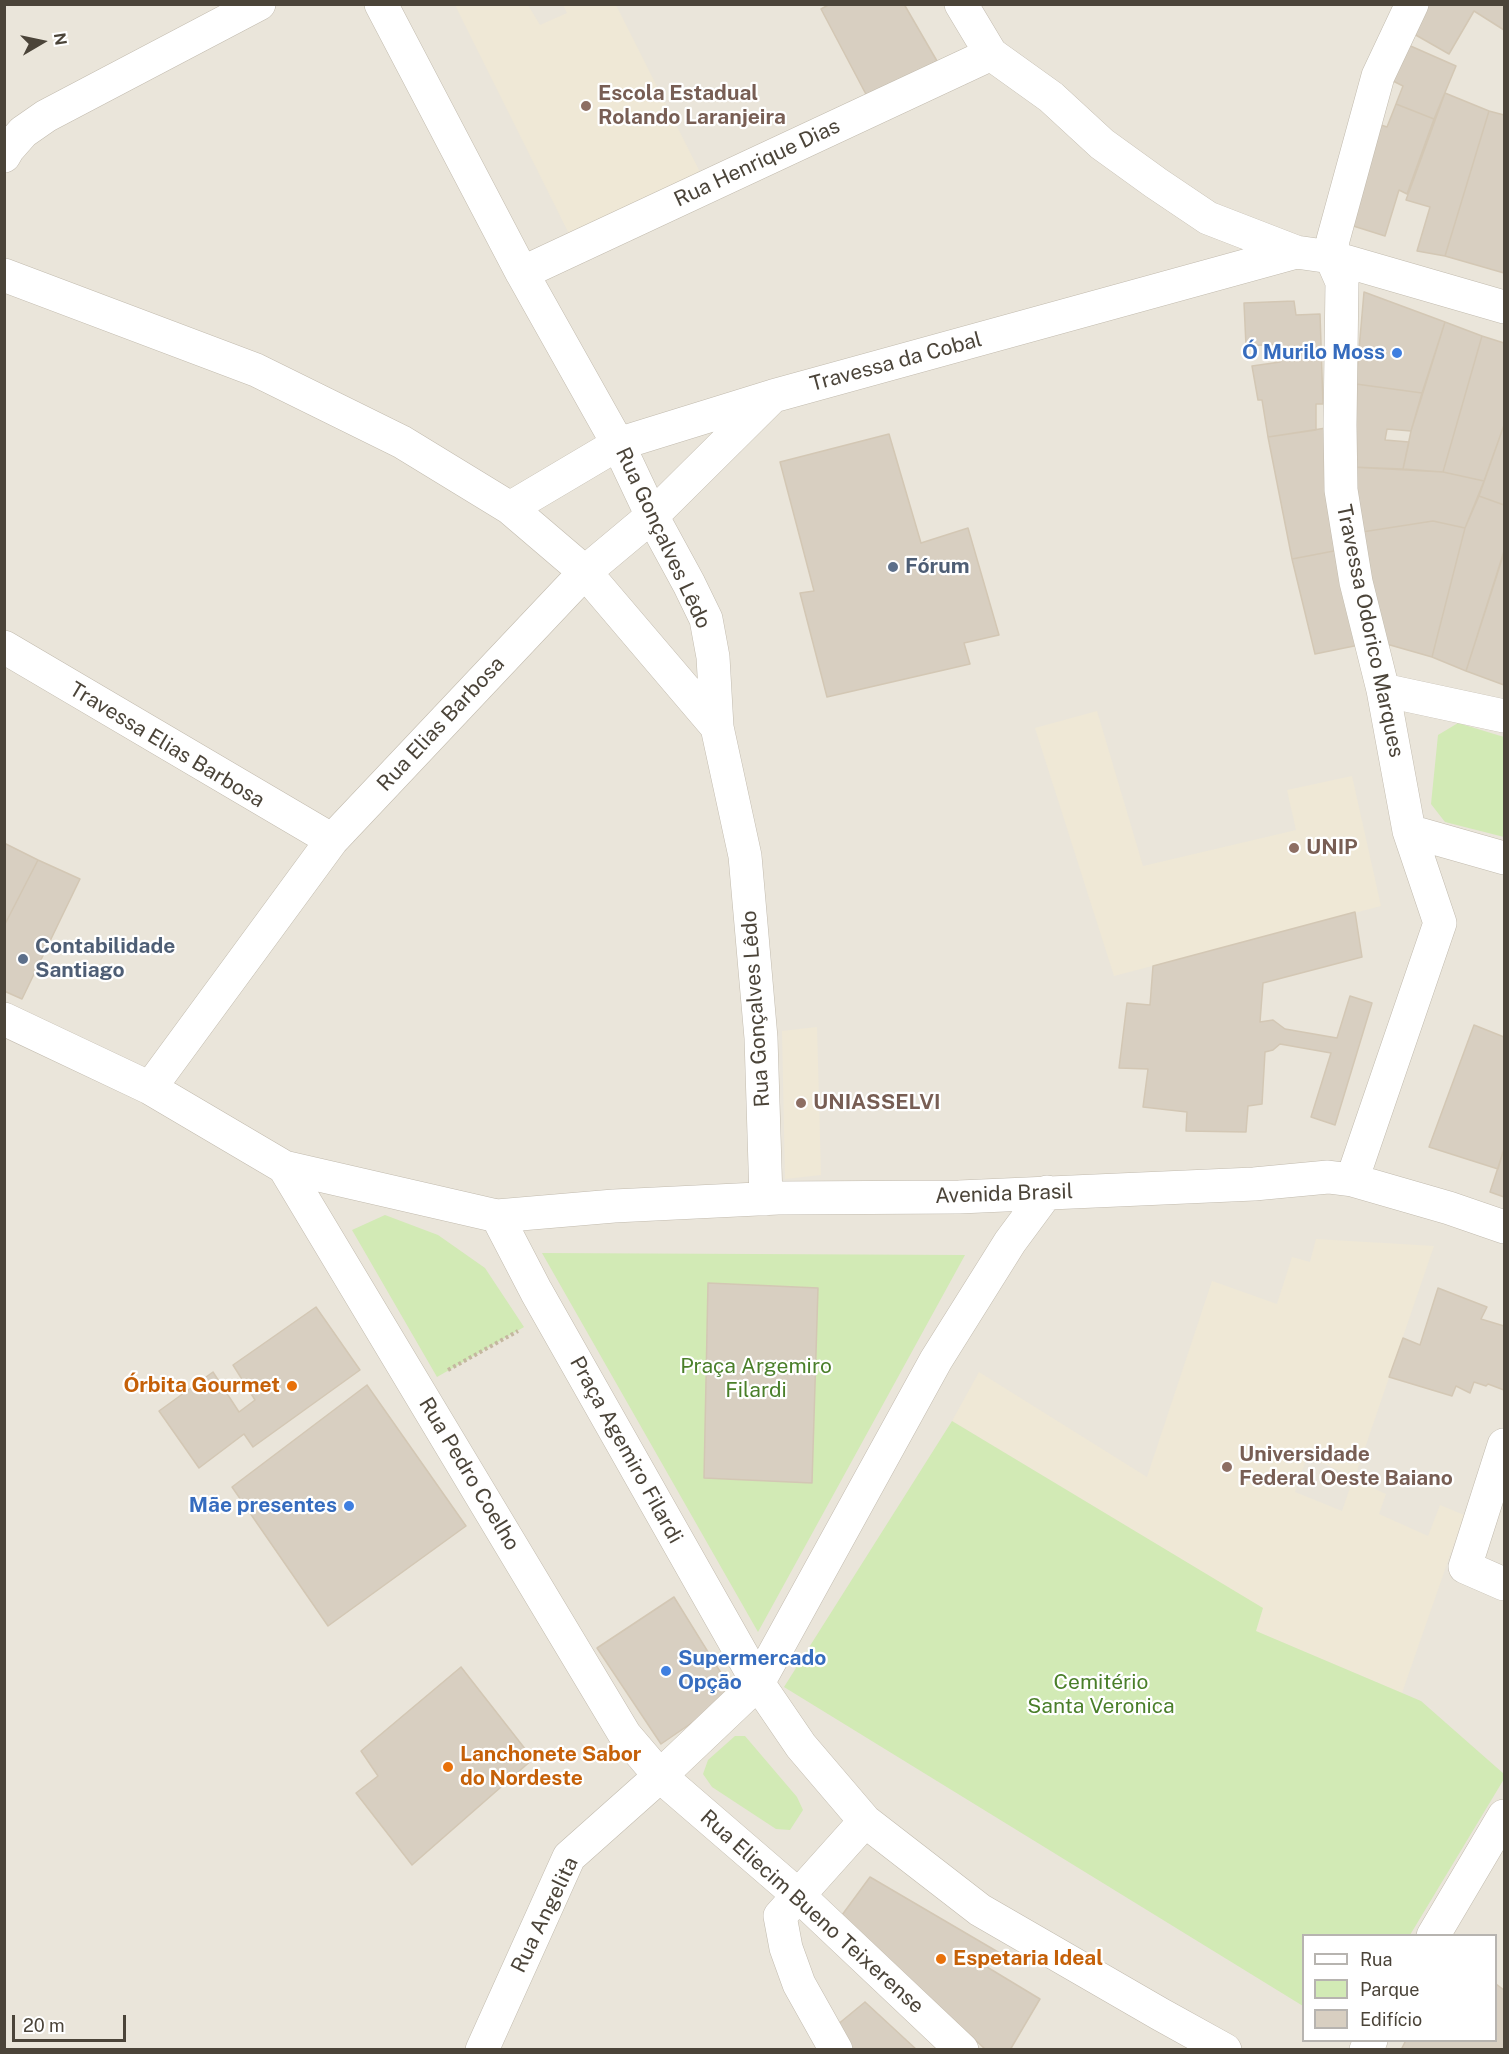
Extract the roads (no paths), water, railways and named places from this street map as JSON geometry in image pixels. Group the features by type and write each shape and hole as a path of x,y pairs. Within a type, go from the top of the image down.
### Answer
{"street":[{"path":"4,156 23,132 46,116 259,4"},
{"name":"Rua Gonçalves Lêdo","path":"381,4 522,273 618,444 706,620 713,657 717,727 745,856 761,1038 766,1199"},
{"path":"961,4 991,54 1051,97 1102,144 1208,218 1296,252 1331,257 1504,307"},
{"path":"1331,257 1333,240 1378,76 1412,4"},
{"name":"Rua Henrique Dias","path":"522,273 991,54"},
{"name":"Travessa da Cobal","path":"510,508 618,444 774,396 1296,252"},
{"name":"Travessa Odorico Marques","path":"1331,257 1342,282 1341,490 1356,582 1383,690 1409,831 1440,923 1352,1180"},
{"path":"4,275 256,370 402,442 510,508 585,572 717,727"},
{"name":"Rua Elias Barbosa","path":"150,1089 332,840 585,572 652,516 774,396"},
{"name":"Travessa Elias Barbosa","path":"4,647 332,840"},
{"path":"1383,690 1504,716"},
{"path":"1409,831 1504,858"},
{"path":"4,1019 150,1089 284,1167"},
{"name":"Avenida Brasil","path":"284,1167 496,1216 614,1206 766,1199 959,1197 1254,1185 1328,1177 1352,1180 1449,1208 1504,1227"},
{"name":"Rua Pedro Coelho","path":"284,1167 625,1735 660,1776"},
{"name":"Rua Angelita","path":"482,2049 569,1857 660,1776 758,1683 936,1360 1010,1242 1047,1192"},
{"name":"Praça Agemiro Filardi","path":"496,1216 536,1291 758,1683 801,1746 865,1821 980,1910 1225,2049"},
{"path":"1504,1445 1465,1567 1504,1584"},
{"name":"Rua Eliecim Bueno Teixerense","path":"660,1776 798,1896 962,2049"},
{"path":"1434,1934 1504,1816"},
{"path":"836,2049 798,1984 786,1948 780,1916 865,1821"}],"place":[{"name":"Escola Estadual Rolando Laranjeira","path":"586,106"},
{"name":"Ó Murilo Moss","path":"1397,353"},
{"name":"Fórum","path":"893,567"},
{"name":"UNIP","path":"1294,848"},
{"name":"Contabilidade Santiago","path":"23,959"},
{"name":"UNIASSELVI","path":"801,1103"},
{"name":"Órbita Gourmet","path":"292,1386"},
{"name":"Universidade Federal Oeste Baiano","path":"1227,1467"},
{"name":"Mãe presentes","path":"349,1506"},
{"name":"Supermercado Opção","path":"666,1671"},
{"name":"Lanchonete Sabor do Nordeste","path":"448,1767"},
{"name":"Espetaria Ideal","path":"941,1959"}],"park label":[{"name":"Praça Argemiro Filardi","path":"756,1379"},
{"name":"Cemitério Santa Veronica","path":"1101,1695"}]}
